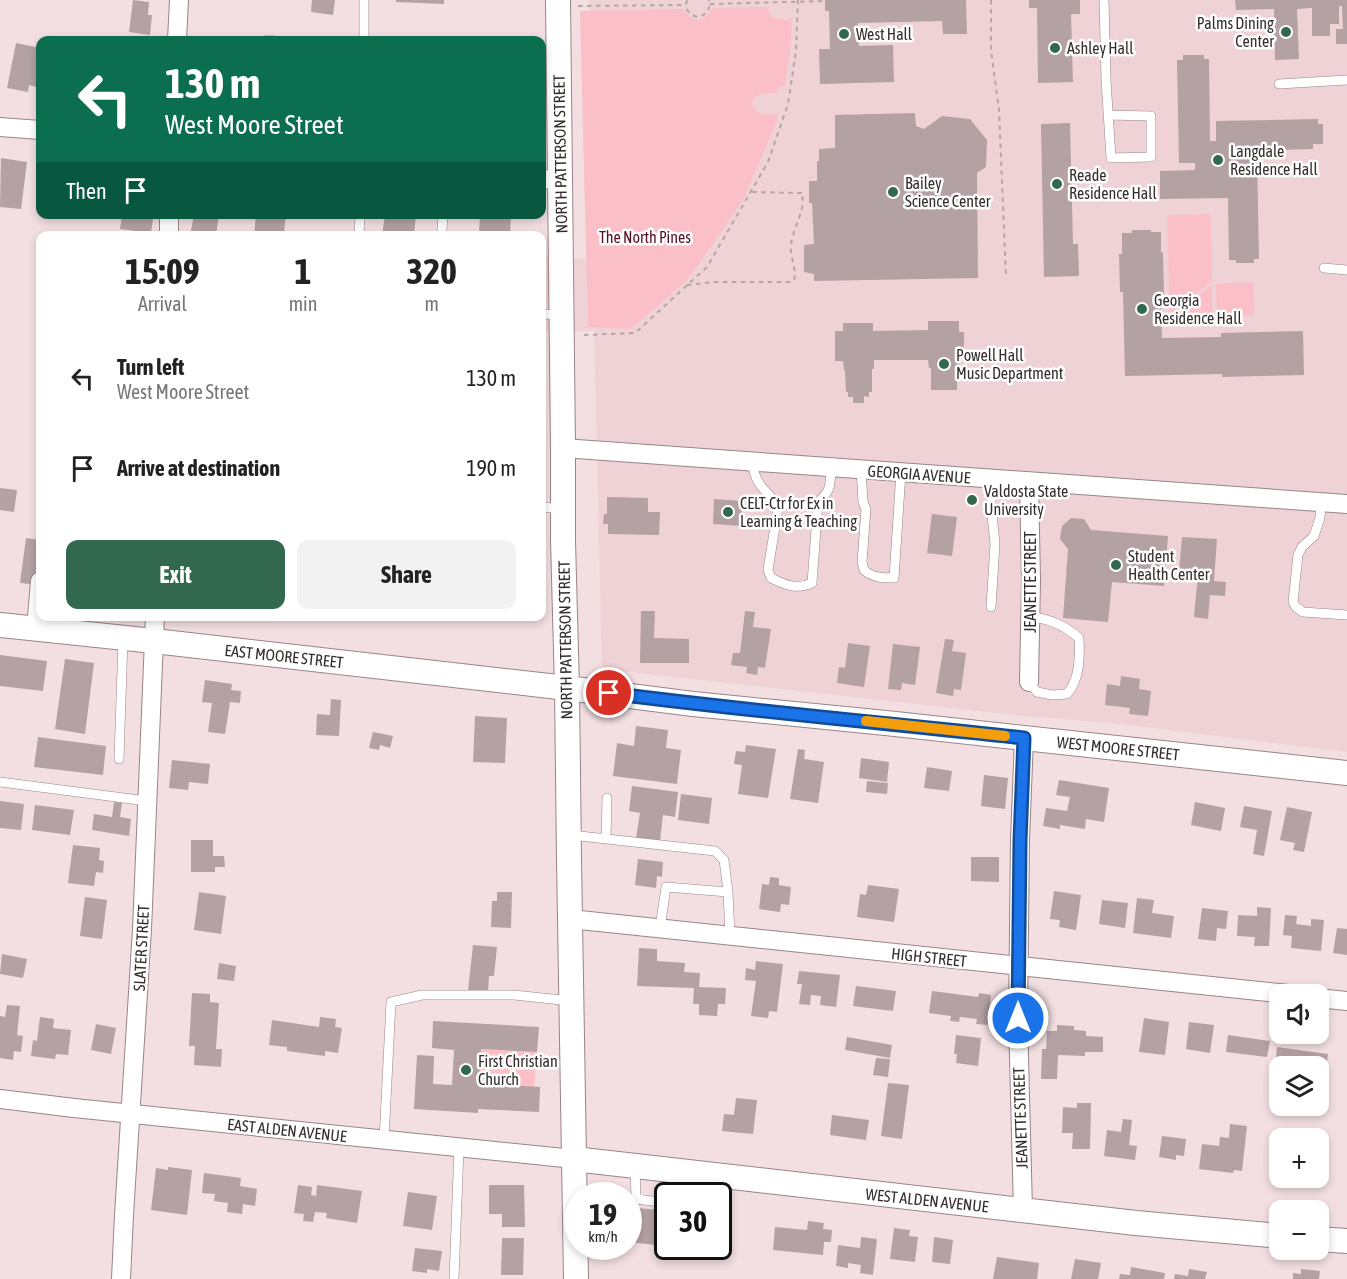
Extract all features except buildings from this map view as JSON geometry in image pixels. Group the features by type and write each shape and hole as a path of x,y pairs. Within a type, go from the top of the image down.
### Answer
{"street":[{"path":"177,36 178,0"},
{"name":"NORTH PATTERSON STREET","path":"568,3 551,180 551,314 563,448 552,508 567,688 576,1279"},
{"path":"0,127 36,130"},
{"name":"GEORGIA AVENUE","path":"563,448 1347,504"},
{"name":"JEANETTE STREET","path":"1029,482 1029,682"},
{"path":"36,629 37,621"},
{"name":"SLATER STREET","path":"121,1279 142,929 155,621"},
{"name":"EAST MOORE STREET","path":"0,626 154,641 567,688"},
{"name":"WEST MOORE STREET","path":"567,688 693,704 1347,773"},
{"name":"JEANETTE STREET","path":"1023,1211 1018,967 1024,738"},
{"name":"HIGH STREET","path":"570,919 1269,992"},
{"path":"1329,999 1347,1001"},
{"name":"EAST ALDEN AVENUE","path":"0,1099 574,1159"},
{"name":"WEST ALDEN AVENUE","path":"574,1159 635,1166 682,1182"},
{"name":"WEST ALDEN AVENUE","path":"732,1188 1023,1211 1269,1235"},
{"path":"1329,1240 1347,1241"}],"lane":[{"path":"364,0 364,36"},
{"path":"1104,0 1108,115 1111,158 1151,157 1151,116 1108,115"},
{"path":"1279,84 1347,80"},
{"path":"442,230 443,219"},
{"path":"1324,268 1347,270"},
{"path":"753,462 753,474 777,503 778,508 768,570 771,578 791,586 803,587 812,583 818,502"},
{"path":"777,503 792,505 818,502 830,488 831,467"},
{"path":"861,470 863,502 866,509 862,562 864,570 874,576 884,578 894,578 901,472"},
{"path":"992,479 991,504 995,544 992,607"},
{"path":"1321,503 1320,518 1314,536 1302,547 1298,555 1293,602 1296,608 1303,612 1347,615"},
{"path":"1029,682 1037,692 1052,695 1066,694 1073,687 1077,674 1079,648 1079,638 1069,630 1054,621 1030,616"},
{"path":"119,759 123,638"},
{"path":"0,782 147,801"},
{"path":"606,838 607,798"},
{"path":"568,835 715,851 723,860 728,892 730,936"},
{"path":"660,928 666,886 728,892"},
{"path":"384,1140 391,1002 422,995 514,995 571,1001"},
{"path":"454,1279 459,1148"},
{"path":"635,1166 636,1199 654,1201"}],"path":[{"path":"687,0 689,14 698,17 706,13 710,4 709,0"},
{"path":"991,0 992,50 999,110 1006,277"},
{"path":"584,335 635,333 707,267 768,162 788,104 796,51 798,1"},
{"path":"710,4 825,1"},
{"path":"568,3 686,5"},
{"path":"687,285 714,282 790,282 794,280 791,256 792,237 801,209 803,193 751,192"}],"shaded area":[{"name":"Valdosta State University","path":"589,0 1347,0 1347,752 1111,723 1014,715 602,669 594,331 546,331 546,256 593,260"}],"green space":[{"name":"The North Pines","path":"769,7 768,11 772,18 787,20 792,18 790,51 785,86 777,87 777,93 761,94 752,101 755,109 760,113 778,114 743,200 686,281 631,329 588,327 580,11 683,9 690,17 698,20 706,17 712,8"},
{"path":"1208,214 1211,217 1212,281 1170,314 1167,215"},
{"path":"1253,282 1254,316 1220,317 1217,314 1216,284"},
{"path":"1212,285 1212,314 1210,317 1196,318 1191,313 1184,318 1170,318"},
{"path":"481,1049 537,1052 534,1087 479,1083"}],"slow traffic":[{"path":"866,721 1005,736"}],"place":[{"name":"Palms Dining Center","path":"1286,32"},
{"name":"West Hall","path":"844,34"},
{"name":"Ashley Hall","path":"1055,48"},
{"name":"Langdale Residence Hall","path":"1218,160"},
{"name":"Reade Residence Hall","path":"1057,184"},
{"name":"Bailey Science Center","path":"893,192"},
{"name":"Georgia Residence Hall","path":"1142,309"},
{"name":"Powell Hall Music Department","path":"944,364"},
{"name":"Valdosta State University","path":"972,500"},
{"name":"CELT-Ctr for Ex in Learning & Teaching","path":"728,512"},
{"name":"Student Health Center","path":"1116,565"},
{"name":"First Christian Church","path":"466,1070"}],"route":[{"path":"609,693 693,704 1024,738 1020,840 1018,1018"}]}
